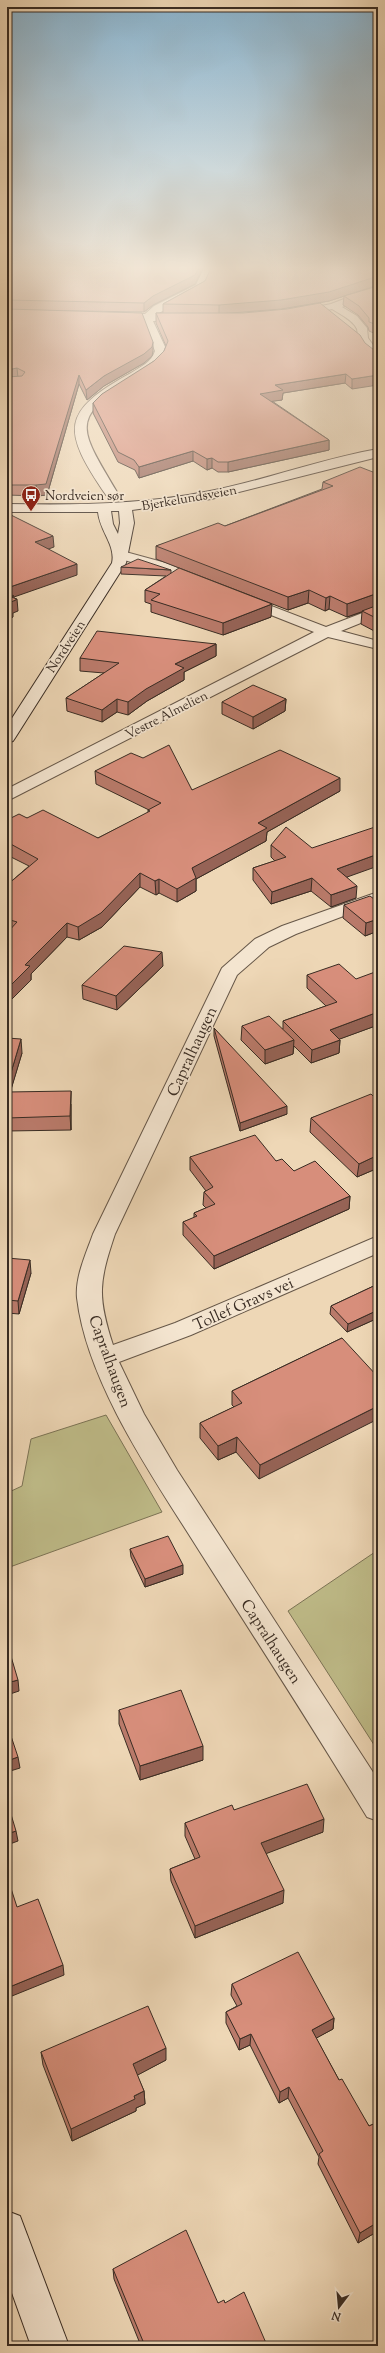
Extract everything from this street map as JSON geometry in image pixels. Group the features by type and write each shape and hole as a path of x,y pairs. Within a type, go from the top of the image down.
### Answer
{"street":[{"path":"110,492 86,448 81,435 79,423 86,409 118,384 133,376"},
{"name":"Bjerkelundsveien","path":"7,508 104,508 214,494 319,466 378,453"},
{"name":"Bjerkelundsveien","path":"319,466 378,459"},
{"name":"Nordveien","path":"7,738 119,563 122,555 127,524 125,506"},
{"path":"104,508 106,524 122,555 161,566 217,589"},
{"path":"232,595 326,632 378,645"},
{"name":"Vestre Almelien","path":"7,796 326,632 378,611"},
{"name":"Capralhaugen","path":"378,896 289,930 262,944 229,972 104,1234 95,1263 89,1296 96,1327 106,1357 130,1413 169,1478 378,1807"},
{"name":"Tollef Gravs vei","path":"106,1357 183,1329 378,1244"},
{"path":"9,2243 50,2346"}],"shaded area":[{"path":"106,1415 162,1512 7,1568 7,1493 22,1486 31,1439"},
{"path":"378,1550 378,1751 288,1611"}],"building":[{"path":"79,376 46,484 7,485 7,377"},
{"path":"79,376 104,376 104,376 86,390"},
{"path":"131,376 334,376 275,385 283,390 260,394 329,440 228,462 218,462 212,458 207,459 193,451 139,467 134,460 118,452 93,403 102,394"},
{"path":"348,376 373,376 352,379"},
{"path":"360,467 378,474 378,593 347,604 330,596 326,598 309,590 288,597 156,546 218,523 225,526 333,486 323,482"},
{"path":"7,513 53,536 35,542 77,564 7,588"},
{"path":"138,559 171,570 121,567"},
{"path":"179,568 272,604 223,623 151,600 160,594 145,590"},
{"path":"7,593 14,596 11,597 17,599 8,604 12,606 7,609"},
{"path":"378,605 378,619 362,611"},
{"path":"97,631 216,644 175,664 184,668 146,689 128,702 117,699 102,710 66,698 119,663 80,658"},
{"path":"253,685 286,699 253,717 222,702"},
{"path":"169,745 192,790 280,750 340,778 258,823 267,828 192,868 196,878 177,889 159,879 155,881 140,873 101,913 78,927 67,923 25,965 30,966 10,986 7,986 7,933 17,922 7,919 7,885 38,859 7,842 7,820 19,814 27,818 43,810 98,838 150,811 148,810 161,803 95,771 131,753 143,758"},
{"path":"378,826 378,854 337,869 357,886 331,895 312,878 272,892 253,868 286,857 271,845 286,827 312,848"},
{"path":"370,896 378,902 378,919 366,923 344,905"},
{"path":"124,946 162,952 116,996 82,985"},
{"path":"339,964 356,979 375,972 378,975 378,1012 330,1030 340,1040 312,1050 283,1021 337,1002 307,975"},
{"path":"269,1016 294,1040 265,1050 242,1026"},
{"path":"214,1028 287,1106 240,1123"},
{"path":"7,1038 21,1039 7,1086"},
{"path":"71,1091 70,1116 7,1118 7,1092"},
{"path":"371,1094 374,1097 378,1095 378,1155 359,1164 311,1118"},
{"path":"255,1135 276,1161 282,1159 294,1171 315,1161 350,1196 214,1256 183,1222 197,1216 194,1213 215,1204 204,1192 213,1187 190,1157"},
{"path":"7,1258 30,1260 18,1301 7,1300"},
{"path":"378,1284 378,1310 348,1324 331,1306"},
{"path":"342,1338 378,1377 378,1406 260,1465 237,1437 218,1446 200,1423 242,1403 232,1391"},
{"path":"168,1536 183,1565 145,1579 130,1549"},
{"path":"10,1653 18,1680 7,1683 7,1654"},
{"path":"181,1690 203,1746 140,1766 119,1710"},
{"path":"10,1733 18,1757 7,1761 7,1734"},
{"path":"307,1784 324,1819 261,1843 284,1890 195,1926 170,1869 200,1857 185,1823 232,1805 234,1810"},
{"path":"7,1801 16,1831 7,1834"},
{"path":"7,1876 17,1907 38,1899 63,1965 7,1988"},
{"path":"298,1952 334,2018 312,2030 339,2080 342,2079 369,2126 378,2122 378,2222 360,2233 319,2154 323,2151 289,2087 280,2092 251,2034 240,2039 226,2012 242,2004 232,1984"},
{"path":"148,2006 166,2048 133,2064 144,2091 134,2096 135,2099 71,2129 41,2052"},
{"path":"186,2230 218,2303 224,2300 225,2303 244,2292 266,2343 260,2346 145,2346 113,2269"}],"place":[{"name":"Nordveien sør","path":"31,512"}]}
